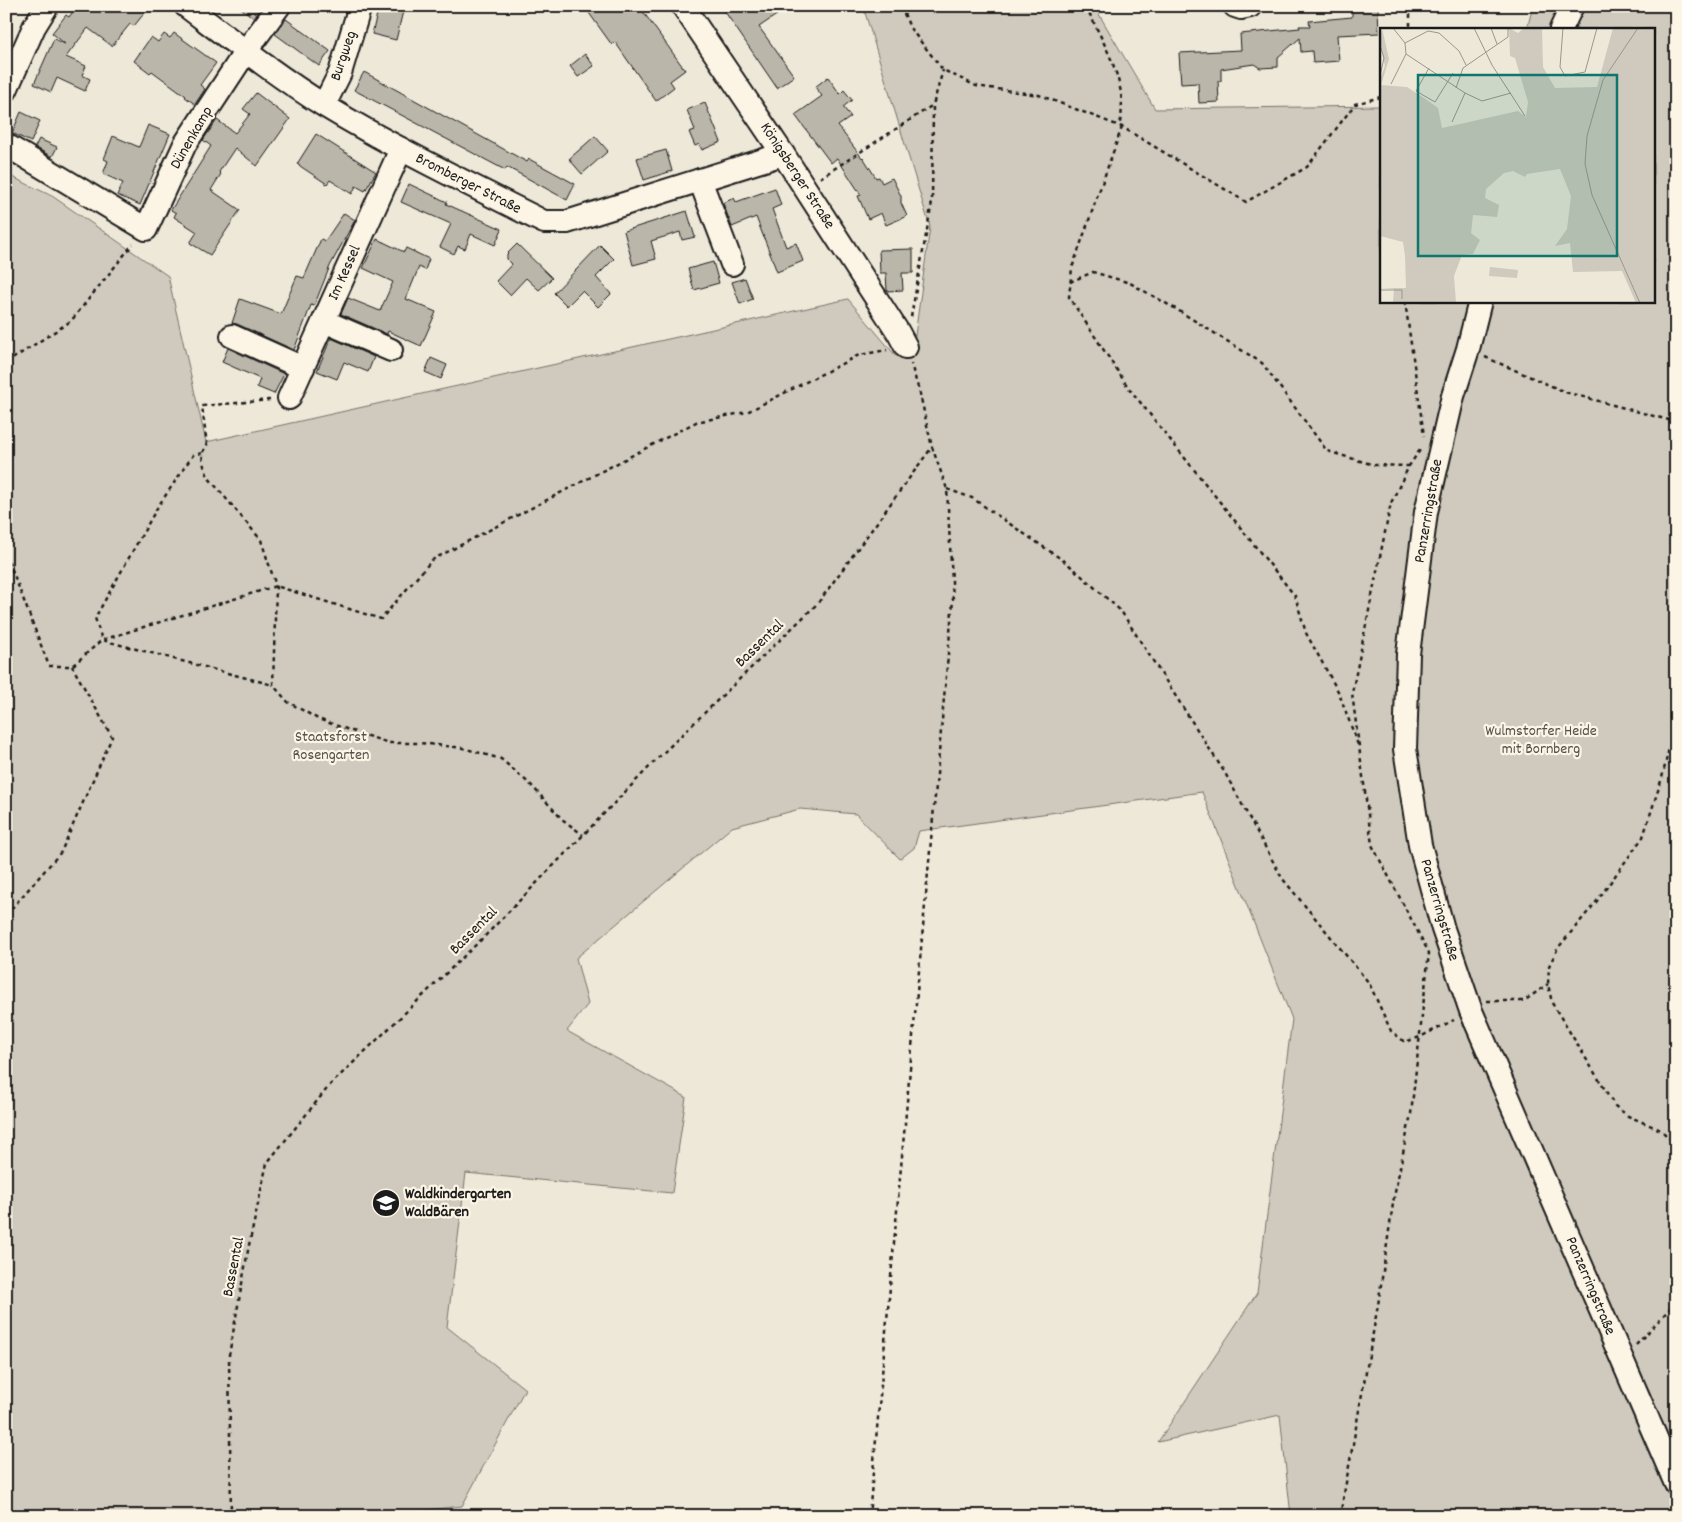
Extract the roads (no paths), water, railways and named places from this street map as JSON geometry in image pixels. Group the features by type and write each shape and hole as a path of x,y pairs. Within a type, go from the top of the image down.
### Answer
{"street":[{"path":"6,90 34,27 47,6"},
{"name":"Bromberger Straße","path":"186,6 246,51 324,105 402,149 544,222 567,222 783,154"},
{"name":"Dünenkamp","path":"6,144 146,229 185,144 246,51 279,6"},
{"name":"Burgweg","path":"324,105 340,73 360,6"},
{"name":"Königsberger Straße","path":"683,6 783,154 906,347"},
{"path":"1235,6 1240,8 1250,6"},
{"path":"1561,28 1572,6"},
{"name":"Im Kessel","path":"289,398 402,149"},
{"path":"700,180 732,264"},
{"name":"Panzerringstraße","path":"1480,302 1451,404 1426,512 1408,654 1405,749 1420,845 1443,929 1468,1004 1676,1484"},
{"path":"324,321 391,350"},
{"path":"232,336 303,368"}],"place":[{"name":"Waldkindergarten WaldBären","path":"386,1203"}],"park label":[{"name":"Wulmstorfer Heide mit Bornberg","path":"1541,740"},
{"name":"Staatsforst Rosengarten","path":"331,746"}]}
